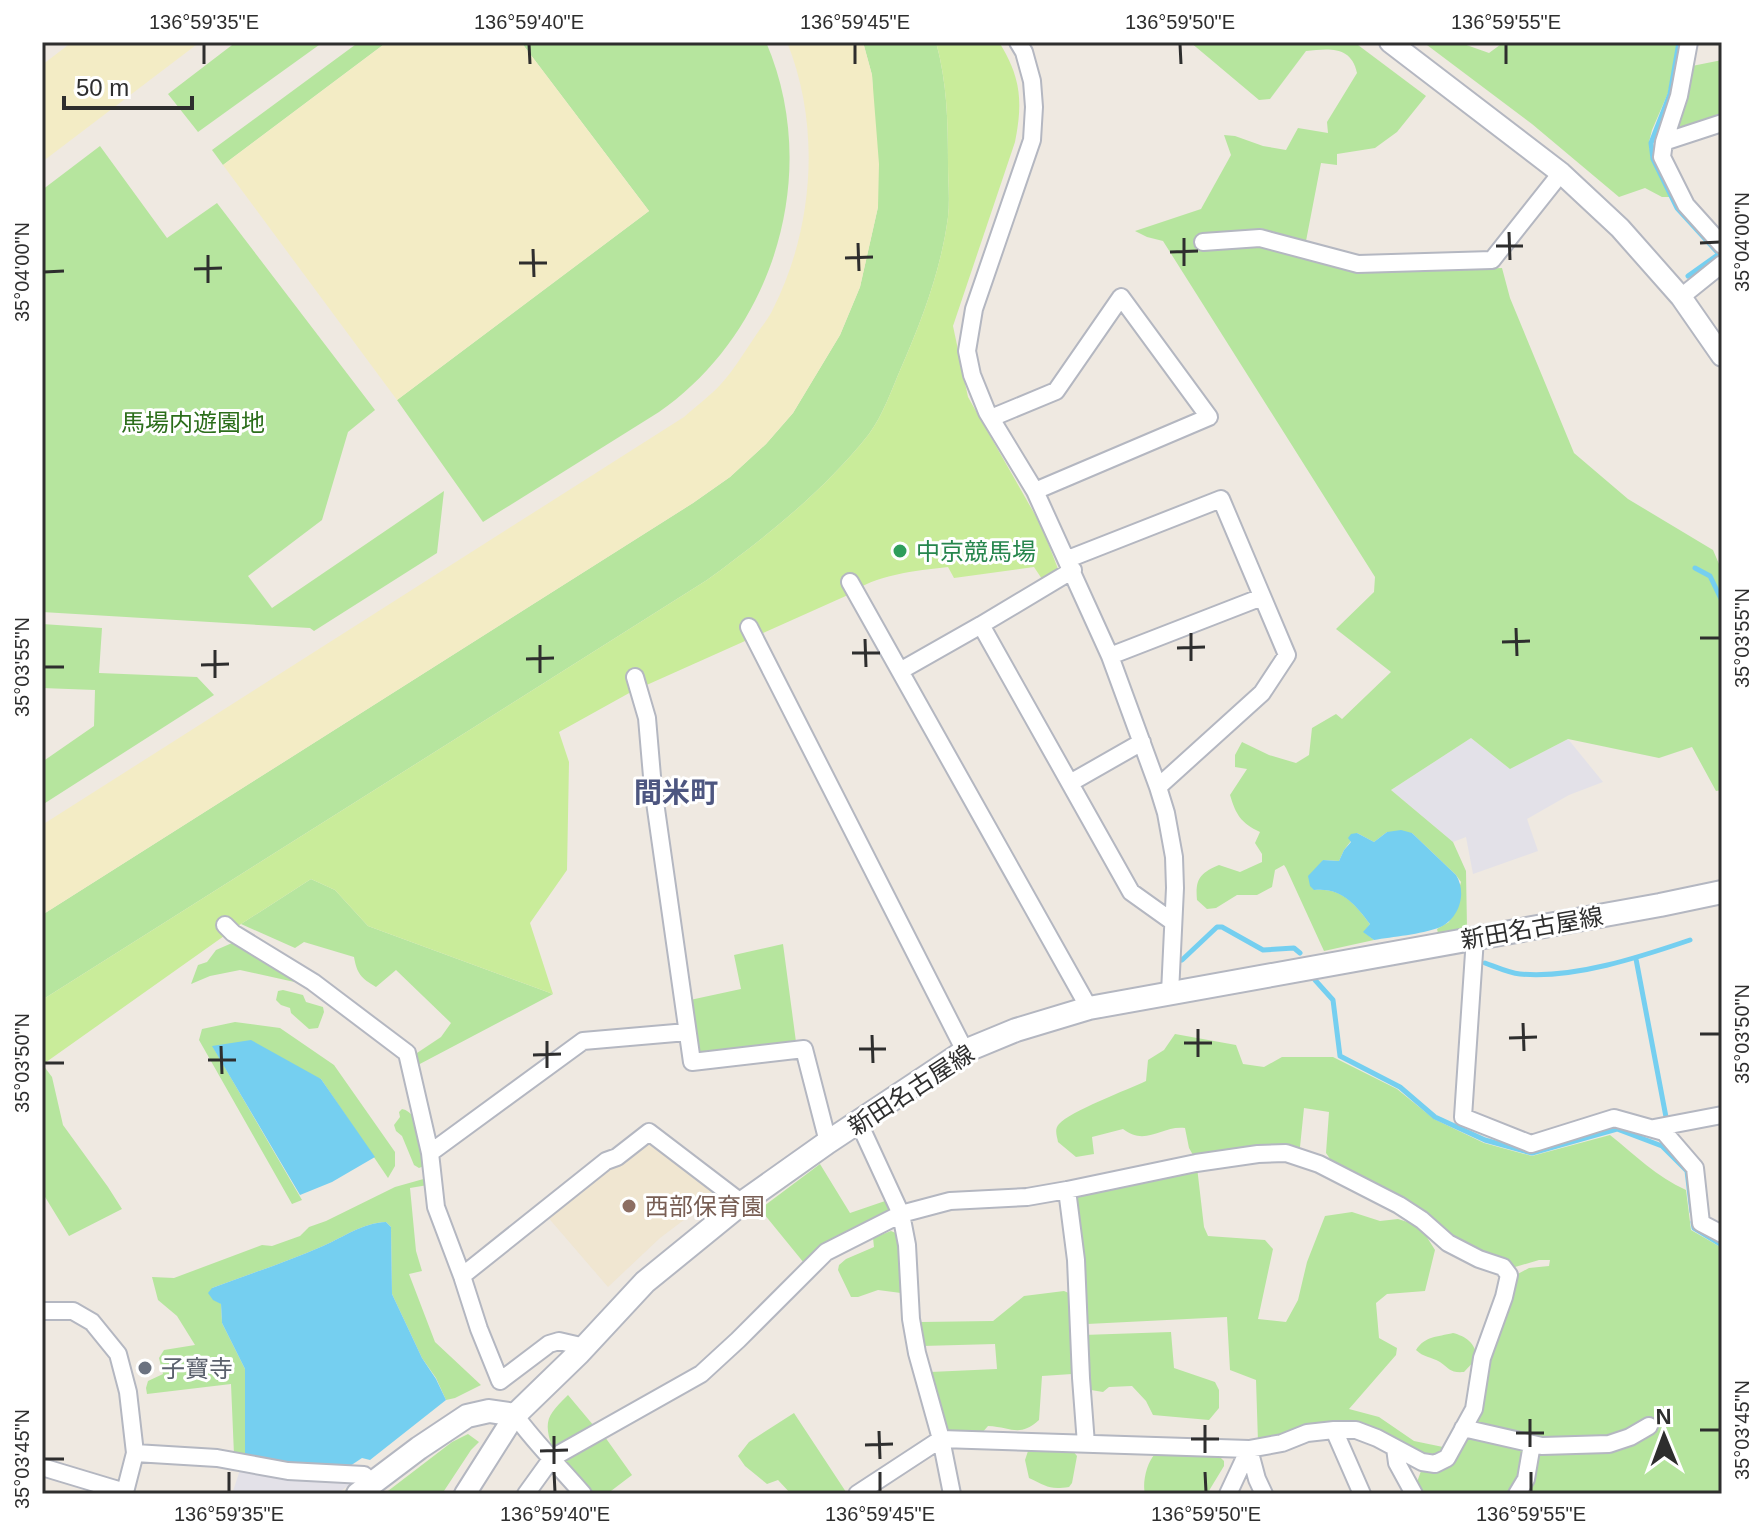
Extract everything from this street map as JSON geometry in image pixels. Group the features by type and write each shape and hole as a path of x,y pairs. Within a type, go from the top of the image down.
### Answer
{"main road":[{"name":"新田名古屋線","path":"515,1415 585,1347 645,1282 742,1203 965,1051 1016,1030 1089,1008 1722,892"},
{"path":"365,1489 467,1416 489,1411 515,1415"}],"street":[{"path":"1018,42 1032,81 1032,140 974,309 967,351 972,375 991,418 1035,491 1110,656 1158,787 1174,857 1170,993"},
{"path":"1390,42 1561,173 1620,228 1681,297 1722,356"},
{"path":"1689,42 1679,96 1662,157 1686,205 1722,245"},
{"path":"1664,142 1722,123"},
{"path":"1203,242 1260,238 1358,264 1492,260 1561,173"},
{"path":"1681,297 1722,264"},
{"path":"991,418 1056,391 1121,297 1209,417 1035,491"},
{"path":"900,671 981,625 1070,565 1221,499 1287,655 1262,693 1158,787"},
{"path":"850,582 1089,1008"},
{"path":"1110,656 1262,597"},
{"path":"981,625 1131,892 1173,922"},
{"path":"749,627 965,1051"},
{"path":"635,677 647,718 653,788 692,1062 804,1049 828,1142"},
{"path":"1070,783 1142,742"},
{"path":"225,925 313,982 407,1053 430,1153 436,1207 500,1381 549,1344 559,1341 585,1347"},
{"path":"1475,938 1463,1117 1531,1144 1614,1118 1664,1132 1695,1168 1701,1223 1722,1234"},
{"path":"430,1153 583,1041 687,1032"},
{"path":"1654,1128 1722,1115"},
{"path":"859,1123 901,1214 907,1245 911,1319 917,1353 941,1439 952,1494"},
{"path":"462,1276 606,1161 617,1157 649,1132 742,1203"},
{"path":"526,1494 552,1458 701,1374 826,1252 901,1214 950,1201 1027,1197 1196,1163 1286,1153 1319,1164 1399,1205 1448,1243 1503,1267 1509,1275 1482,1358 1474,1409 1447,1458 1435,1464 1422,1462 1356,1430 1307,1433 1282,1443 1249,1449 941,1439 857,1494"},
{"path":"1067,1190 1076,1260 1086,1444"},
{"path":"42,1311 73,1311 92,1322 118,1354 128,1392 135,1453 125,1493 42,1467"},
{"path":"465,1494 515,1415 583,1494"},
{"path":"1463,1428 1542,1446 1609,1444 1649,1426"},
{"path":"1334,1430 1362,1494"},
{"path":"1517,1494 1526,1479 1532,1444"},
{"path":"1395,1448 1397,1463 1414,1494"},
{"path":"1228,1494 1249,1449"},
{"path":"1249,1449 1264,1494"},
{"path":"135,1453 217,1458 288,1471 364,1475 365,1489"}],"shaded area":[{"path":"1471,738 1510,769 1568,739 1603,782 1569,795 1527,819 1538,851 1473,874 1466,837 1453,842 1391,790"},
{"name":"西部保育園","path":"645,1141 654,1141 713,1186 713,1198 660,1238 608,1287 546,1215"},
{"path":"241,1467 354,1481 337,1494 232,1494"}],"green space":[{"path":"236,42 319,42 319,45 198,132 168,94"},
{"path":"359,42 387,42 223,165 212,150"},
{"path":"521,42 766,42 782,92 789,143 787,195 777,245 759,294 733,338 699,378 659,412 483,522 397,400 649,211"},
{"path":"863,42 936,42 943,72 948,132 949,204 941,256 916,332 891,393 869,434 833,475 793,512 707,580 42,1000 42,915 693,503 730,477 766,444 793,413 840,335 860,287 878,207 872,75"},
{"name":"中京競馬場","path":"936,42 999,42 1016,78 1019,114 1015,142 953,326 968,397 1042,527 1058,569 1042,579 1034,567 954,578 948,567 883,578 631,692 559,732 569,762 567,870 530,923 553,994 368,926 335,890 311,879 241,924 42,1065 42,1000 707,580 793,512 851,455 874,427 891,393 930,294 945,237 949,204 947,117 943,72"},
{"path":"1190,42 1354,42 1426,96 1397,132 1375,148 1337,154 1337,165 1321,163 1306,241 1260,228 1242,237 1355,272 1502,268 1510,298 1574,453 1628,499 1713,550 1722,571 1722,790 1716,791 1692,747 1659,758 1568,739 1510,769 1471,738 1391,790 1453,842 1466,871 1467,928 1438,933 1437,929 1449,922 1461,882 1412,833 1387,832 1374,842 1357,833 1339,861 1323,860 1314,890 1332,891 1347,898 1370,924 1364,932 1374,940 1324,951 1284,865 1275,870 1272,887 1257,895 1237,895 1216,908 1207,909 1197,900 1198,882 1207,871 1219,865 1240,872 1262,862 1262,854 1255,843 1260,832 1240,818 1230,795 1247,769 1235,767 1235,755 1242,742 1296,763 1309,755 1312,728 1336,714 1342,719 1391,672 1336,629 1374,592 1375,577 1163,241 1135,231 1201,209 1231,155 1224,135 1286,150 1298,128 1328,133 1327,122 1357,73 1350,57 1344,53 1306,51 1270,99 1259,100"},
{"path":"1423,42 1458,42 1489,53 1504,42 1678,42 1668,93 1649,142 1651,158 1670,197 1662,197 1645,188 1619,197 1532,124"},
{"path":"1722,60 1722,117 1680,131 1677,124 1692,66"},
{"name":"馬場内遊園地","path":"100,146 167,238 217,203 375,410 348,432 322,520 248,576 272,608 444,491 437,553 314,631 310,628 42,612 42,190"},
{"path":"42,624 102,628 99,673 197,677 214,695 42,805 42,762 94,726 95,690 42,688"},
{"path":"311,879 335,890 368,926 553,994 416,1066 414,1055 441,1037 451,1023 396,970 376,987 360,975 354,957 304,942 295,948 241,924"},
{"path":"232,943 246,947 308,985 240,970 210,976 191,984 198,965 207,962 216,950"},
{"path":"783,944 796,1042 701,1054 695,1048 690,1000 741,989 734,955"},
{"path":"278,991 303,995 306,1002 323,1007 318,1028 309,1029 291,1013 290,1008 276,1000"},
{"path":"235,1022 280,1028 334,1065 395,1152 395,1166 388,1178 321,1079 213,1047 302,1200 292,1204 199,1040 202,1029"},
{"path":"1175,1034 1236,1045 1243,1064 1264,1067 1282,1057 1333,1057 1397,1089 1434,1119 1484,1143 1532,1156 1610,1135 1656,1172 1686,1190 1691,1230 1722,1248 1722,1484 1717,1494 1520,1494 1535,1448 1621,1436 1542,1442 1470,1425 1512,1277 1529,1268 1549,1266 1550,1260 1515,1267 1484,1257 1335,1166 1326,1153 1329,1112 1304,1108 1300,1147 1295,1149 1200,1157 1193,1155 1189,1148 1185,1128 1147,1136 1131,1134 1123,1129 1092,1137 1094,1154 1076,1157 1058,1142 1057,1128 1065,1119 1146,1081 1148,1060 1164,1050"},
{"path":"43,1065 52,1077 63,1125 122,1209 69,1236 42,1192"},
{"path":"402,1109 409,1112 417,1124 424,1166 419,1168 414,1165 394,1125"},
{"path":"820,1164 850,1213 888,1200 892,1209 889,1219 804,1263 760,1209"},
{"path":"1197,1167 1204,1227 1208,1236 1265,1240 1273,1249 1258,1319 1286,1322 1298,1300 1307,1262 1325,1216 1352,1212 1380,1221 1398,1219 1417,1225 1423,1231 1435,1250 1425,1291 1387,1294 1376,1303 1379,1338 1397,1348 1396,1355 1349,1409 1379,1417 1414,1441 1443,1447 1445,1455 1426,1459 1359,1427 1258,1442 1256,1380 1230,1370 1227,1317 1087,1324 1082,1317 1077,1194"},
{"path":"427,1178 428,1185 410,1188 416,1251 422,1271 409,1274 435,1342 481,1385 446,1400 392,1294 391,1227 386,1222 361,1228 309,1252 212,1288 221,1304 222,1323 245,1369 245,1455 234,1455 231,1384 147,1394 148,1381 163,1374 159,1358 164,1350 195,1345 177,1316 158,1300 152,1277 174,1278 262,1245 272,1246 300,1236 309,1227 395,1187"},
{"path":"891,1231 898,1234 900,1240 901,1293 878,1290 851,1297 838,1270 839,1265 874,1247 873,1238"},
{"path":"1064,1291 1071,1294 1076,1369 1072,1374 1042,1376 1039,1420 1020,1430 988,1426 981,1434 949,1434 943,1426 930,1372 997,1369 995,1344 922,1346 916,1328 921,1322 993,1321 1024,1296"},
{"path":"1171,1332 1174,1368 1215,1382 1219,1390 1219,1408 1209,1420 1153,1415 1146,1401 1132,1386 1109,1387 1103,1392 1091,1390 1083,1335"},
{"path":"1453,1333 1462,1336 1475,1348 1477,1358 1464,1372 1453,1371 1416,1350 1427,1340"},
{"path":"568,1395 594,1426 562,1447 552,1447 549,1418"},
{"path":"794,1413 846,1492 843,1494 791,1494 778,1480 767,1484 738,1456 749,1442"},
{"path":"1466,1433 1528,1446 1521,1480 1510,1494 1436,1494 1420,1488 1417,1482 1421,1471"},
{"path":"468,1434 479,1442 442,1494 384,1494 452,1442"},
{"path":"605,1437 632,1475 607,1494 589,1494 560,1462"},
{"path":"1032,1448 1073,1451 1077,1456 1069,1487 1052,1488 1029,1478 1025,1460"},
{"path":"1155,1454 1218,1455 1224,1466 1207,1494 1145,1494 1146,1473"}],"sand":[{"path":"72,42 200,42 42,162 42,65"},
{"path":"387,42 521,42 649,211 397,400 223,165"},
{"path":"787,42 863,42 872,75 879,164 878,207 860,287 840,335 793,413 766,444 730,477 693,503 42,915 42,825 684,417 726,379 773,309 787,278 804,211 808,177 805,108"}],"water":[{"path":"1401,830 1412,833 1456,875 1461,898 1456,913 1438,928 1374,940 1363,932 1370,924 1353,904 1332,891 1314,890 1308,876 1323,860 1339,861 1351,842 1348,838 1351,834 1357,833 1374,842 1387,832"},
{"path":"251,1040 321,1079 375,1157 332,1182 300,1195 212,1046"},
{"path":"386,1222 391,1227 392,1294 446,1400 370,1460 362,1458 350,1466 285,1462 245,1455 245,1369 222,1323 221,1304 208,1293 212,1288 309,1252 361,1228"}],"waterway":[{"path":"1679,42 1670,94 1651,143 1653,159 1677,208 1719,254 1688,276"},
{"path":"1695,568 1710,576 1722,601"},
{"path":"1182,960 1217,927 1263,950 1294,948 1300,953"},
{"path":"1485,963 1520,974 1562,973 1628,960 1690,940"},
{"path":"1636,959 1666,1117"},
{"path":"1315,980 1333,1000 1340,1056 1400,1087 1435,1117 1485,1140 1532,1153 1617,1129 1662,1146 1687,1171 1692,1212"},
{"path":"1693,1222 1694,1228 1722,1245"}],"place":[{"name":"中京競馬場","path":"900,551"},
{"name":"西部保育園","path":"629,1206"},
{"name":"子寶寺","path":"145,1368"}],"district":[{"name":"間米町","path":"676,792"}]}
